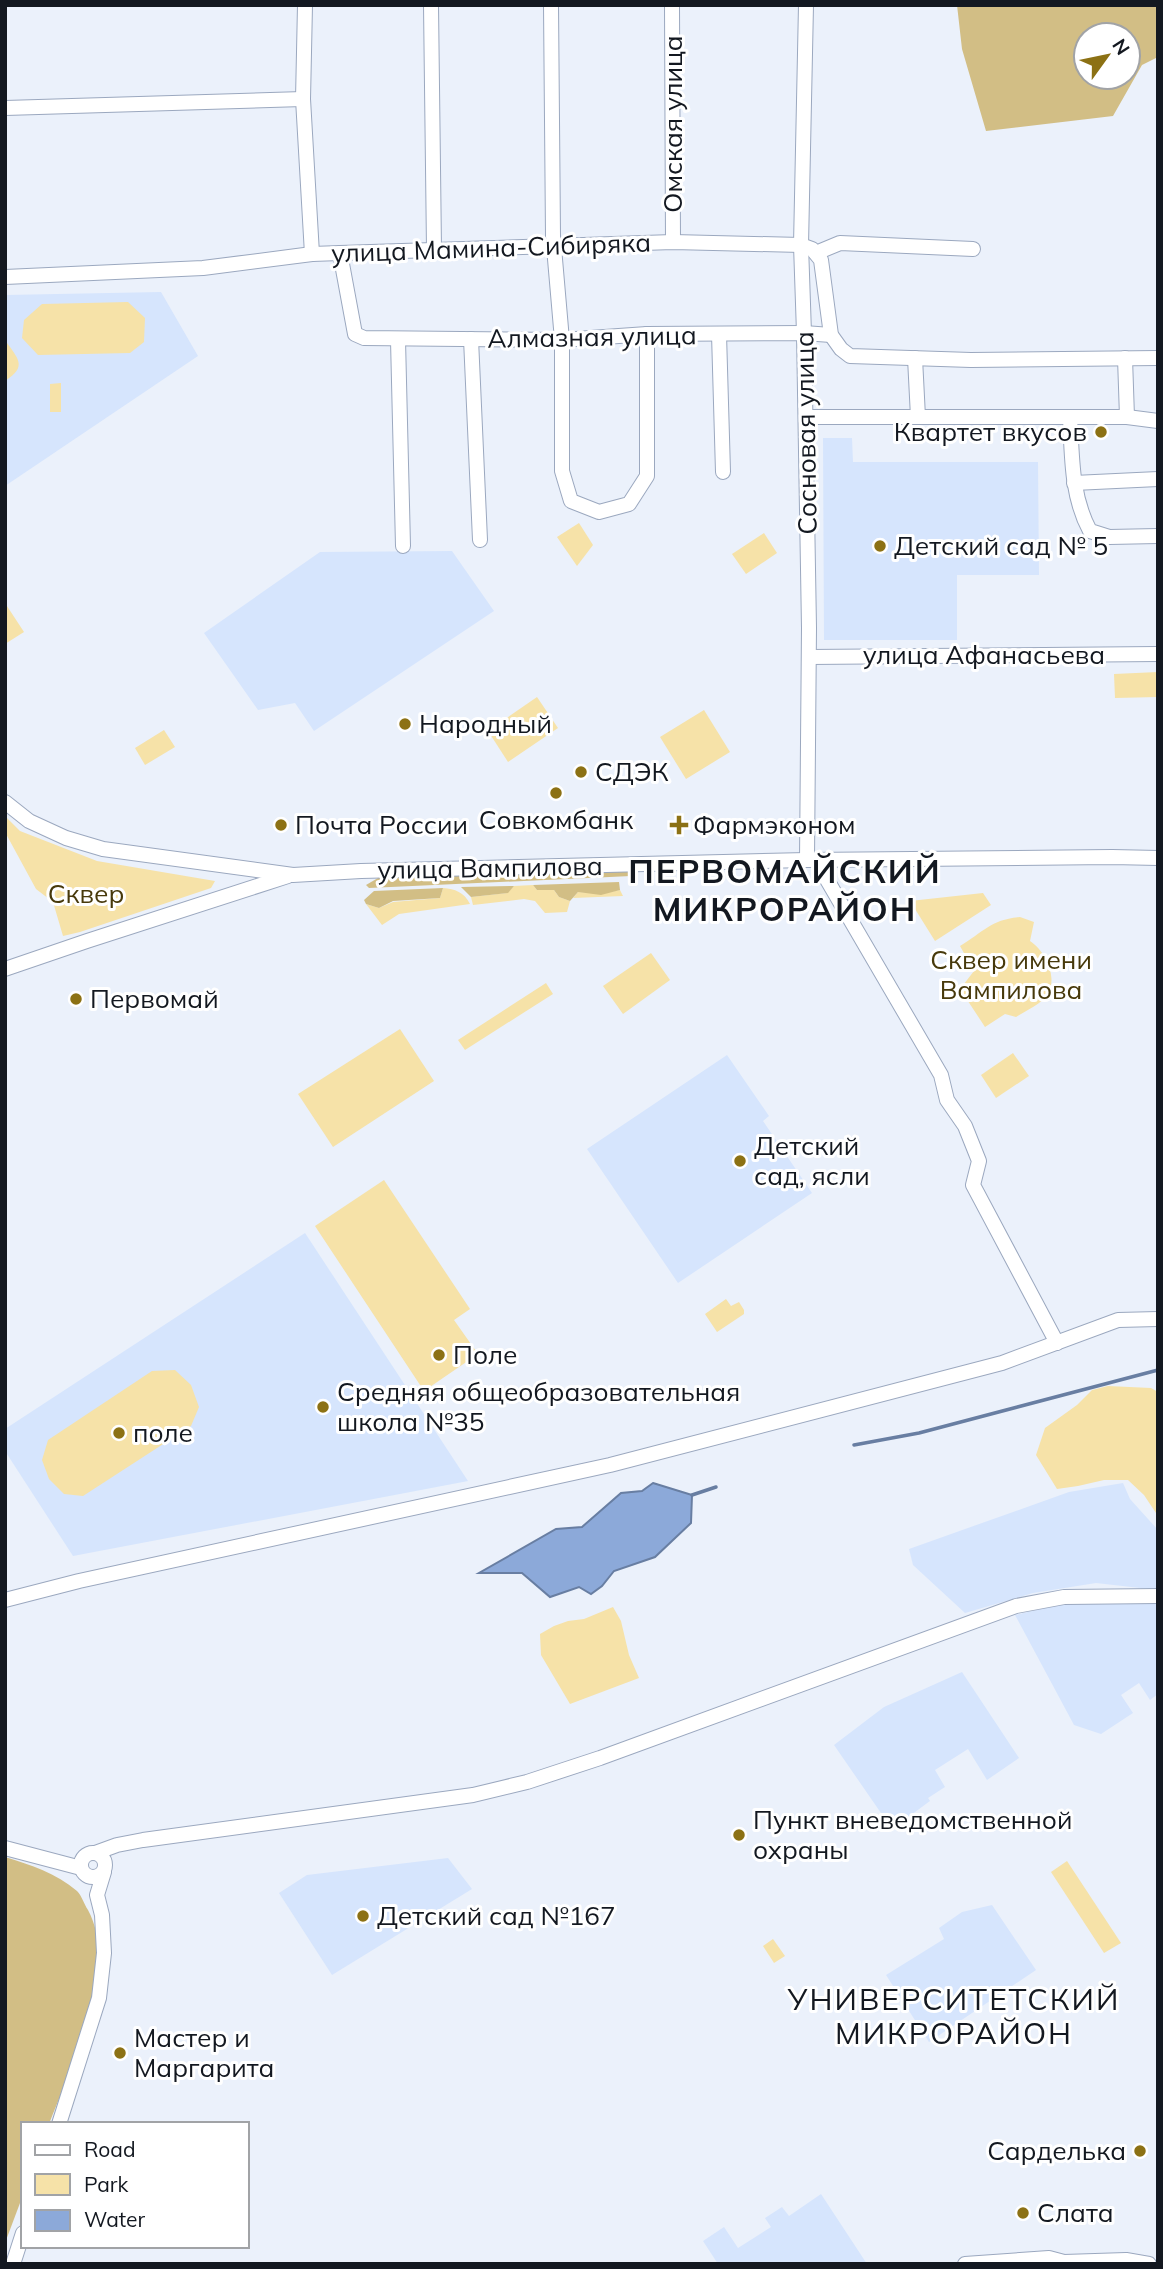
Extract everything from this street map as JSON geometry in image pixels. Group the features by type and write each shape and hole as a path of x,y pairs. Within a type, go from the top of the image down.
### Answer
{"street":[{"path":"305,5 303,99 312,254"},
{"path":"431,5 434,249"},
{"path":"551,5 553,246 562,340 562,471 571,501 599,512 629,504 646,476 647,334"},
{"name":"Омская улица","path":"672,5 673,242"},
{"name":"Сосновая улица","path":"806,5 800,245 806,417 809,657 807,860"},
{"path":"5,108 303,99"},
{"name":"улица Мамина-Сибиряка","path":"5,277 203,268 312,254 434,249 673,242 800,245 817,253"},
{"path":"973,249 840,243 817,253 821,260 831,335 850,356 971,360 1158,358"},
{"name":"Алмазная улица","path":"340,253 355,334 364,338 562,340 647,334 831,335"},
{"path":"719,334 723,472"},
{"path":"471,339 480,540"},
{"path":"398,340 403,546"},
{"path":"915,358 918,417"},
{"path":"1125,358 1127,417"},
{"path":"806,417 1127,417 1158,421"},
{"path":"1070,417 1074,482 1081,515 1090,531 1109,537 1158,536"},
{"path":"1074,482 1158,479"},
{"name":"улица Афанасьева","path":"809,657 1158,654"},
{"name":"улица Вампилова","path":"5,802 29,821 66,838 98,848 293,875 807,860 1158,858"},
{"path":"825,861 826,878 941,1075 947,1100 965,1126 979,1161 973,1185 1057,1343"},
{"path":"219,899 232,883 231,874 221,865"},
{"path":"5,969 293,875"},
{"path":"5,1600 92,1578 610,1465 1002,1363 1118,1320 1158,1319"},
{"path":"48,1859 91,1853 130,1842 486,1792 527,1782 600,1758 1016,1606 1064,1597 1158,1596"},
{"path":"5,1848 48,1859 83,1871 93,1878 105,1870 130,1842"},
{"path":"91,1853 103,1857 105,1870 97,1895"},
{"path":"59,2122 99,1998 104,1953 102,1916 97,1895 83,1871 82,1860 91,1853"},
{"path":"13,2264 21,2240"},
{"path":"965,2264 1049,2258 1063,2263 1126,2260 1149,2264"}],"shaded area":[{"path":"957,5 1158,5 1158,57 1142,65 1142,21 1072,21 1072,91 1127,91 1113,116 986,131 962,49"},
{"path":"161,292 198,356 5,486 5,295"},
{"path":"823,438 852,438 853,462 1038,462 1039,575 957,575 957,640 824,640"},
{"path":"452,551 494,611 314,731 295,703 258,710 204,633 320,552"},
{"path":"631,870 631,876 369,888 366,885 378,878"},
{"path":"619,882 620,890 601,895 578,892 570,901 559,897 554,890 537,890 533,885"},
{"path":"514,886 508,893 471,897 461,887"},
{"path":"443,888 440,898 393,901 379,908 366,904 364,900 374,891"},
{"path":"727,1055 769,1116 763,1121 812,1193 678,1283 587,1149"},
{"path":"305,1233 468,1481 73,1556 5,1451 5,1429"},
{"path":"1123,1483 1130,1499 1158,1530 1158,1590 1096,1583 1033,1593 965,1613 913,1565 909,1549 1069,1492"},
{"path":"1158,1601 1158,1694 1150,1700 1139,1683 1121,1695 1133,1713 1101,1734 1074,1725 1015,1615 1066,1603"},
{"path":"962,1672 1019,1758 987,1780 968,1749 935,1770 945,1787 892,1829 834,1745 884,1707"},
{"path":"5,1857 52,1874 77,1891 88,1910 96,1934 98,1960 96,1988 89,2017 50,2122 21,2122 21,2200 5,2243"},
{"path":"448,1858 472,1889 332,1975 279,1893 307,1875"},
{"path":"992,1905 1036,1970 929,2042 886,1975 944,1939 939,1928 962,1912"},
{"path":"821,2194 867,2264 718,2264 703,2241 724,2227 738,2248 771,2227 765,2218 782,2207 789,2216"}],"green space":[{"path":"128,302 145,318 144,342 130,353 38,355 22,338 24,320 42,304"},
{"path":"5,340 17,357 19,366 5,381"},
{"path":"61,383 61,412 50,412 50,384"},
{"path":"579,523 593,545 577,566 557,537"},
{"path":"764,533 777,553 746,574 732,554"},
{"path":"5,603 24,632 5,644"},
{"path":"1158,672 1158,697 1115,698 1114,674"},
{"path":"537,697 558,728 508,762 488,731"},
{"path":"704,710 730,752 686,779 660,737"},
{"path":"164,730 175,747 145,765 135,748"},
{"name":"Сквер","path":"5,816 20,831 97,861 215,881 211,888 63,936 53,902 36,889 5,832"},
{"path":"533,885 537,890 554,890 559,897 570,901 567,912 545,913 535,901 524,899 473,905 471,897 507,893 514,886"},
{"path":"443,888 459,892 470,904 399,914 382,925 366,904 379,908 393,902 440,898"},
{"path":"620,890 623,896 573,898 578,892 605,893"},
{"path":"983,893 991,905 935,941 910,901"},
{"name":"Сквер имени Вампилова","path":"1020,917 1034,922 1030,941 1045,957 1051,972 1051,987 1046,997 1034,1007 1016,1017 1005,1014 985,1027 960,989 974,971 960,946 995,923"},
{"path":"651,953 670,980 623,1014 603,986"},
{"path":"546,983 553,994 465,1050 458,1040"},
{"path":"400,1029 434,1081 333,1147 298,1094"},
{"path":"1013,1053 1029,1076 996,1098 981,1075"},
{"path":"384,1180 470,1309 454,1320 478,1354 424,1391 315,1226"},
{"path":"726,1299 731,1306 739,1302 744,1314 717,1332 705,1314"},
{"name":"поле","path":"175,1370 191,1385 199,1407 191,1426 83,1496 64,1494 49,1479 42,1460 48,1440 152,1371"},
{"path":"1108,1386 1151,1388 1158,1392 1158,1516 1144,1495 1128,1480 1104,1480 1057,1489 1036,1455 1045,1428 1077,1405 1092,1390"},
{"path":"613,1607 621,1621 629,1655 639,1678 570,1704 541,1655 540,1634 554,1626 584,1619"},
{"path":"1067,1861 1121,1943 1104,1953 1051,1872"},
{"path":"773,1939 785,1956 774,1963 763,1946"}],"water":[{"path":"653,1483 692,1495 691,1523 655,1557 614,1571 602,1586 591,1594 579,1587 550,1597 522,1573 479,1573 556,1529 582,1527 621,1493 642,1491"}],"waterway":[{"path":"854,1445 919,1433 1158,1370"},
{"path":"692,1495 716,1487"}],"place":[{"name":"Квартет вкусов","path":"1101,432"},
{"name":"Детский сад № 5","path":"880,546"},
{"name":"Народный","path":"405,724"},
{"name":"СДЭК","path":"581,772"},
{"name":"Совкомбанк","path":"556,793"},
{"name":"Почта России","path":"281,825"},
{"name":"Фармэконом","path":"679,825"},
{"name":"Первомай","path":"76,999"},
{"name":"Детский сад, ясли","path":"740,1161"},
{"name":"Поле","path":"439,1355"},
{"name":"Средняя общеобразовательная школа №35","path":"323,1407"},
{"name":"поле","path":"119,1433"},
{"name":"Пункт вневедомственной охраны","path":"739,1835"},
{"name":"Детский сад №167","path":"363,1916"},
{"name":"Мастер и Маргарита","path":"120,2053"},
{"name":"Сарделька","path":"1140,2151"},
{"name":"Слата","path":"1023,2213"}],"district":[{"name":"ПЕРВОМАЙСКИЙ МИКРОРАЙОН","path":"785,890"},
{"name":"УНИВЕРСИТЕТСКИЙ МИКРОРАЙОН","path":"954,2017"}]}
